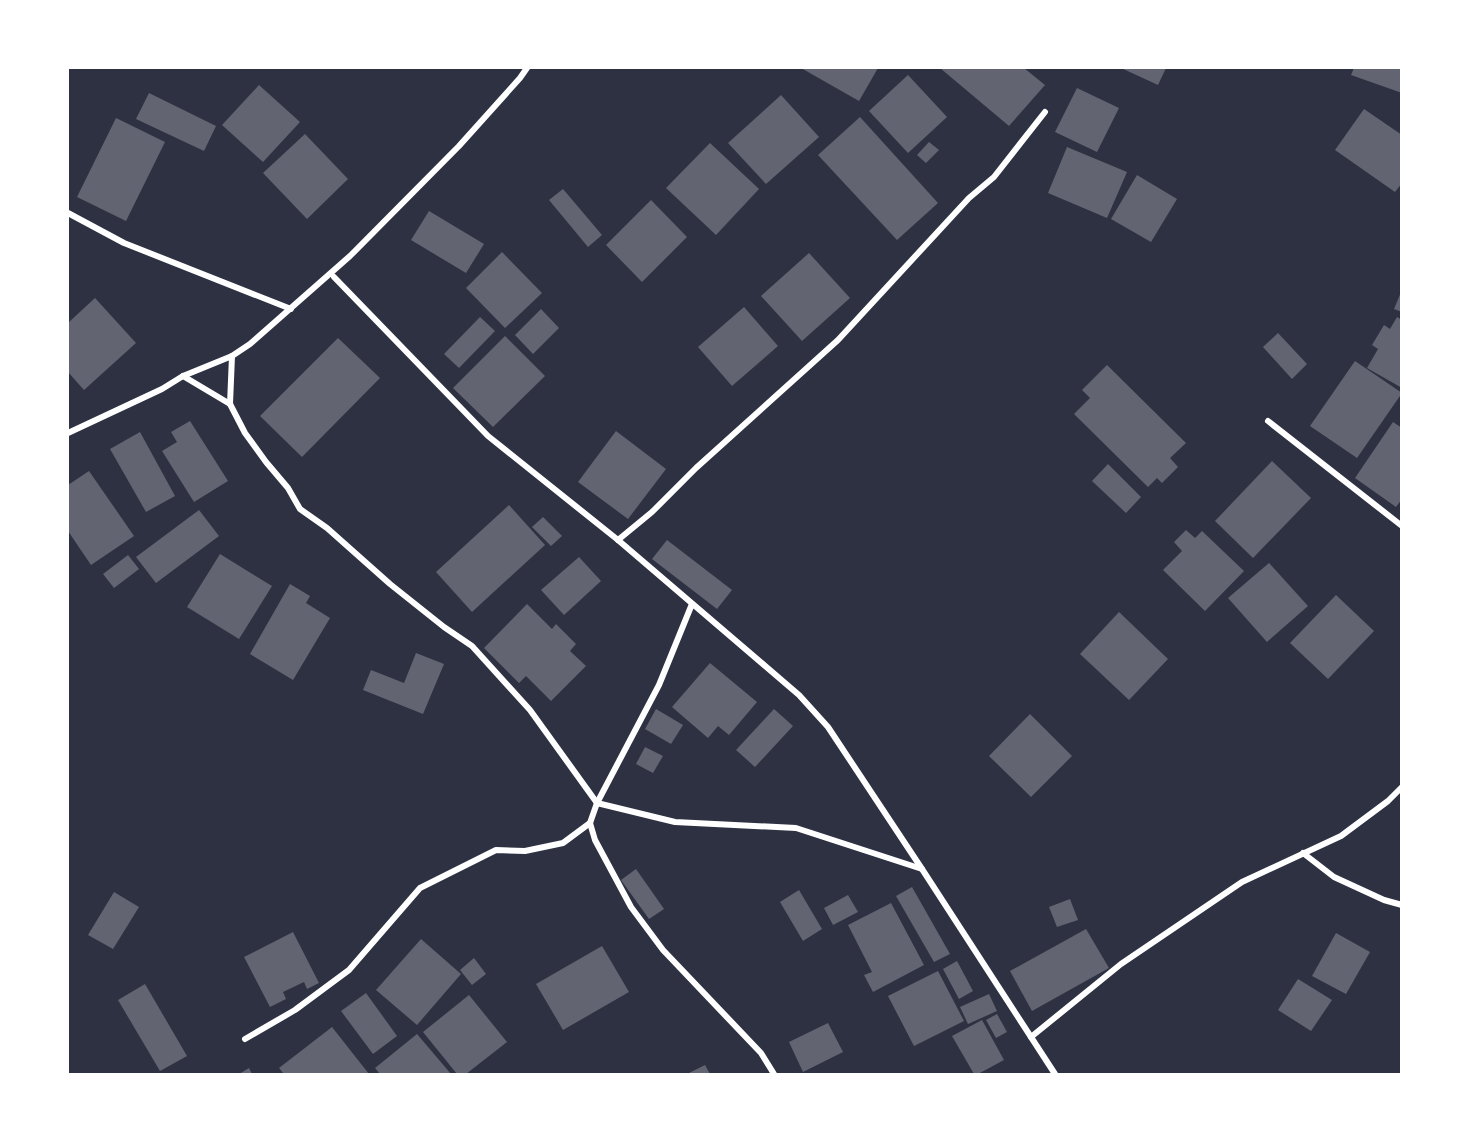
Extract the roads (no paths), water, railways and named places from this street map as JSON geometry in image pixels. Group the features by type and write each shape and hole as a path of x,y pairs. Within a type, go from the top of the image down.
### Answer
{"street":[{"path":"68,434 162,389 183,376 232,356 250,344 350,256 459,146 527,68"},
{"path":"618,540 838,340 969,198 994,177 1046,112"},
{"path":"68,213 124,243 291,309"},
{"path":"307,295 334,277 350,256"},
{"path":"334,277 488,436 618,540 799,695 828,728 1056,1074"},
{"path":"232,356 230,404 245,434 288,488 300,509 327,528 444,627 472,646 530,710 597,803 675,822 796,828 922,869"},
{"path":"183,376 230,404"},
{"path":"1268,421 1401,526"},
{"path":"245,1039 295,1010 350,970 420,888 496,850 525,851 562,843 590,823 597,803 658,685 692,604"},
{"path":"1031,1037 1121,964 1242,882 1341,836 1388,801 1401,787"},
{"path":"590,823 595,840 637,916 663,950 761,1053 774,1074"},
{"path":"1303,853 1334,877 1384,900 1401,905"}]}
